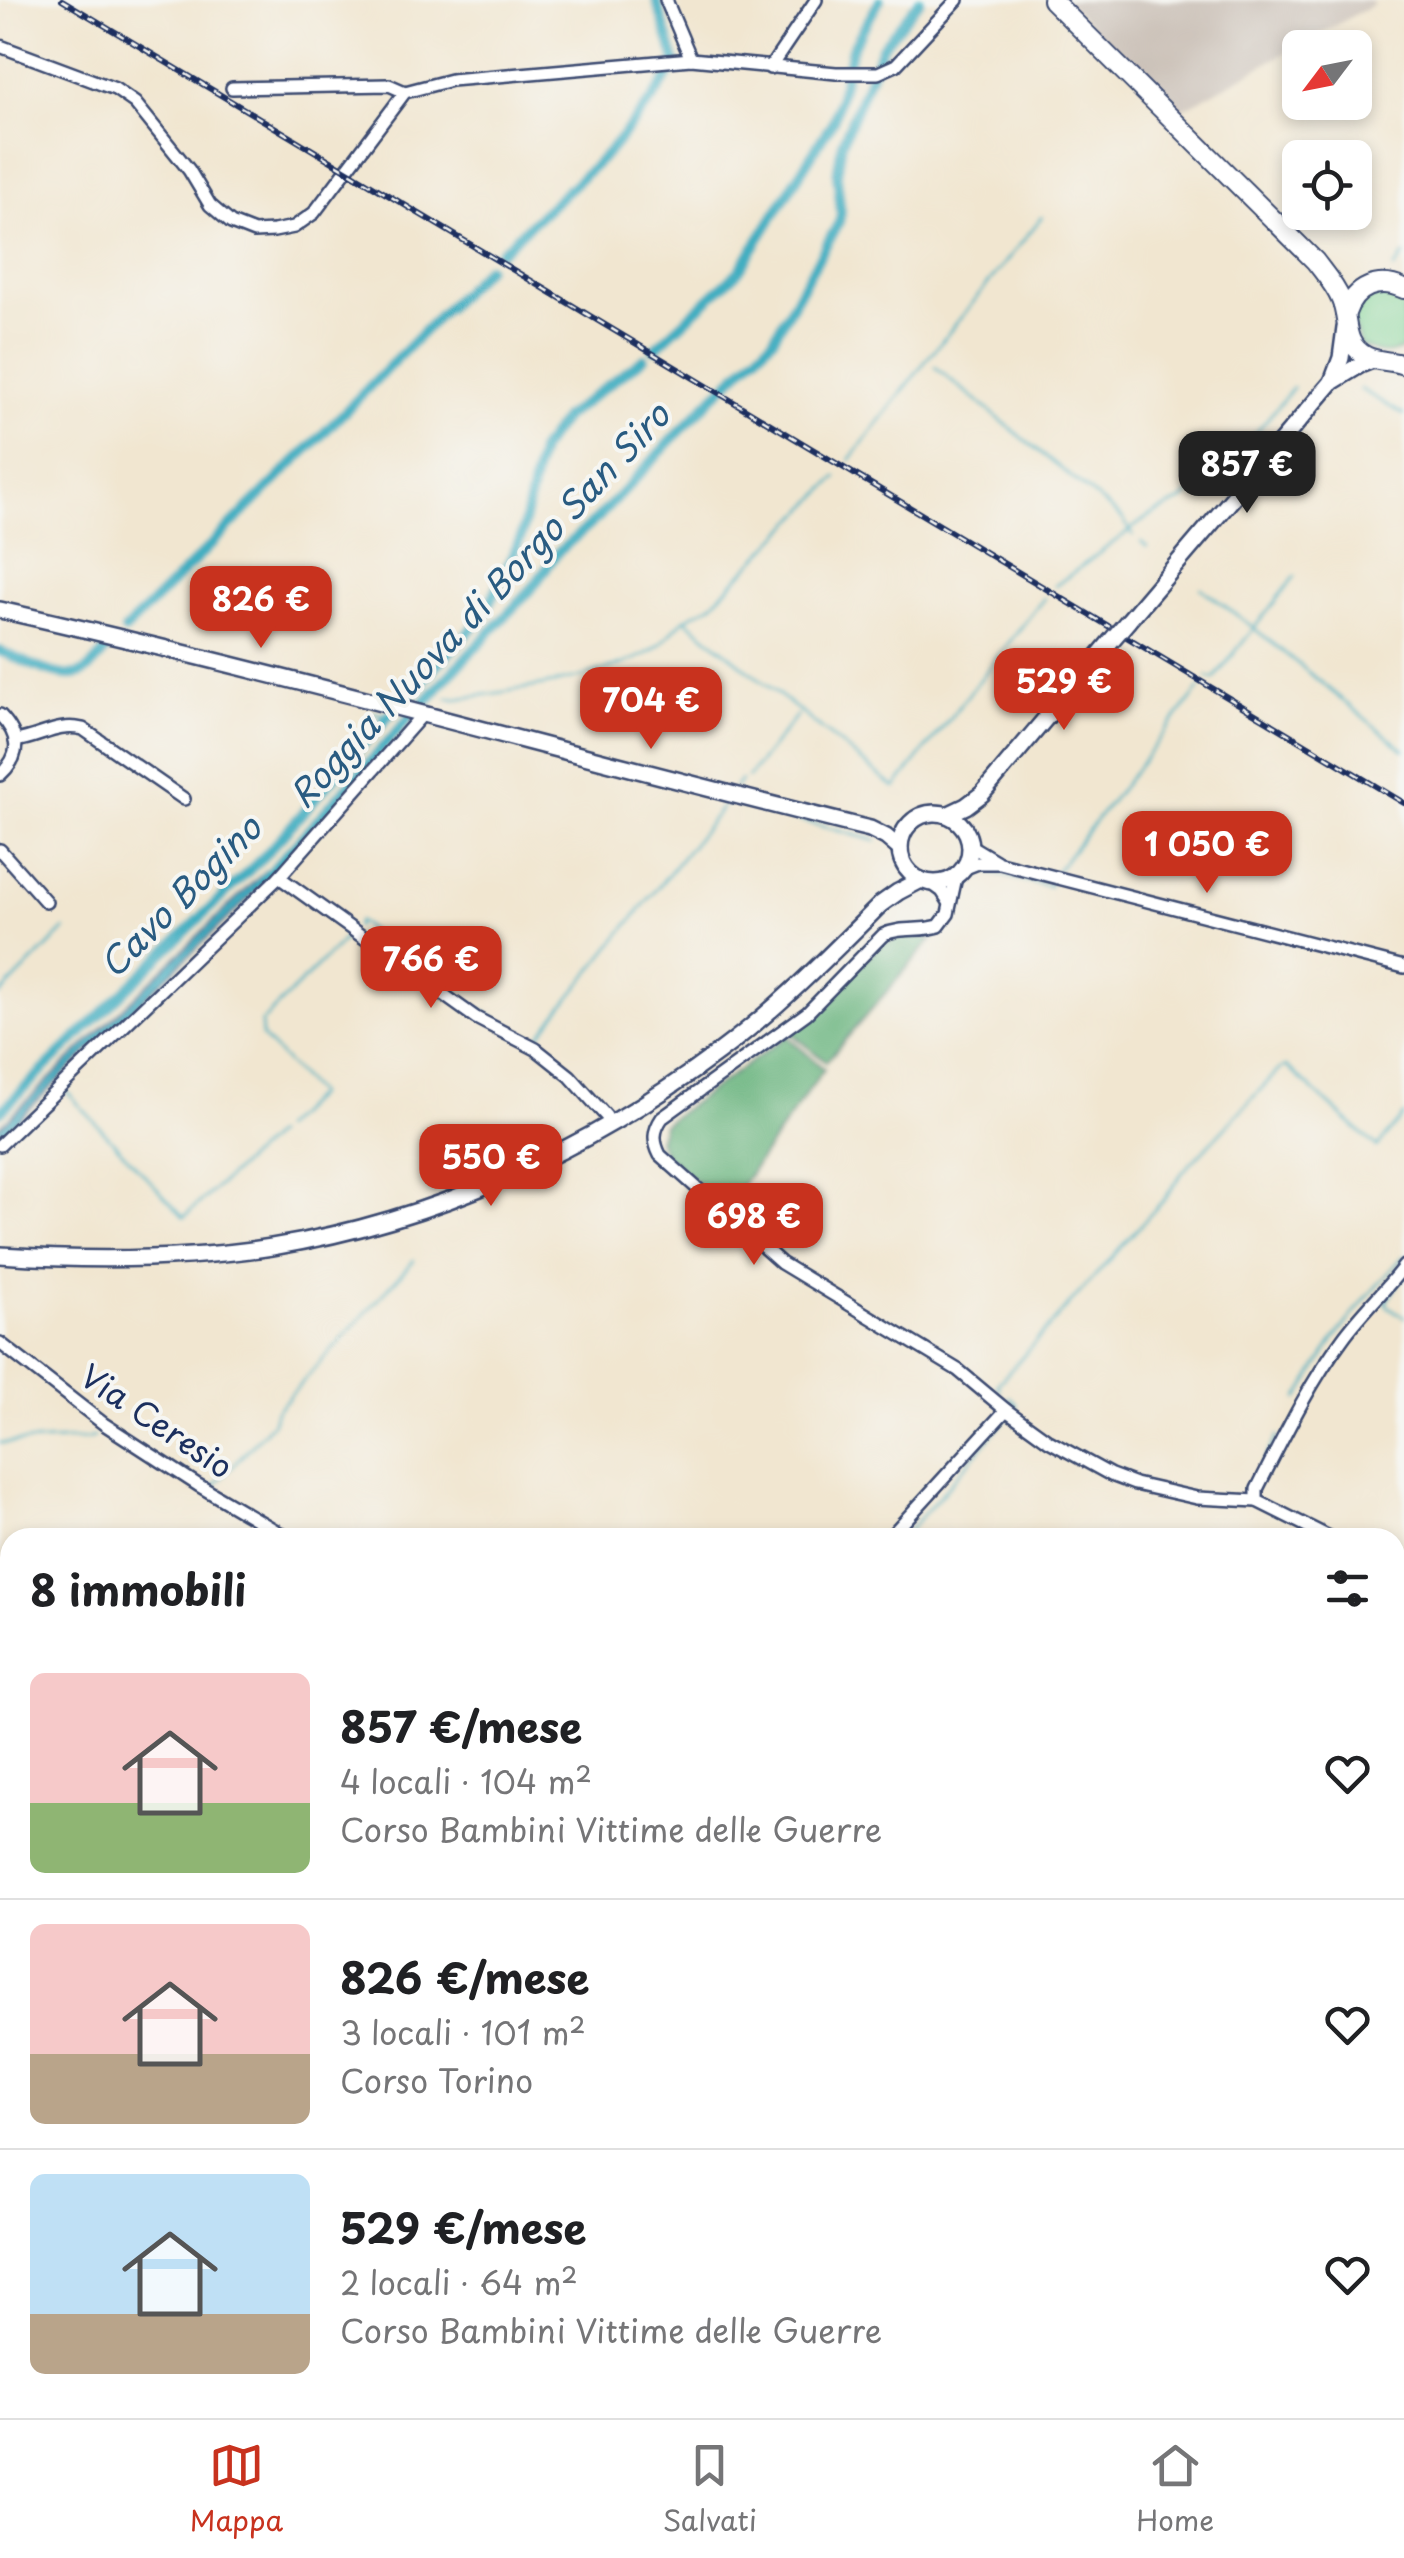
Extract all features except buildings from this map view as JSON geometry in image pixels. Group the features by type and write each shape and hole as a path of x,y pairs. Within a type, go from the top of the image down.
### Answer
{"main road":[{"path":"1052,0 1314,260 1336,288 1355,348 1393,360"},
{"path":"1314,260 1344,279 1366,287"},
{"path":"1332,382 1341,358 1352,298 1366,287 1386,283 1404,288"},
{"path":"948,815 982,794 1332,382 1360,365 1393,360"},
{"path":"0,610 870,830 886,837 910,872 926,882"},
{"path":"0,1256 132,1259 270,1247 383,1222 492,1185 572,1147 685,1077 772,1010 898,892 926,882 945,882 960,872 970,858 973,814 982,794"},
{"path":"870,830 889,830 927,814 948,815 960,822 969,840"},
{"path":"881,904 895,881 902,835 910,824"}],"street":[{"path":"666,0 688,59"},
{"path":"770,68 816,0"},
{"path":"232,88 389,85 405,92 451,80 688,59 870,73 896,65 958,0"},
{"path":"0,46 115,89 135,103 179,156 210,205 231,224 254,232 294,227 314,213 405,92"},
{"path":"0,1144 279,877 416,714"},
{"path":"0,716 11,726 16,741 10,764 0,775"},
{"path":"16,741 68,726 83,729 184,798"},
{"path":"969,840 1000,863"},
{"path":"0,850 46,902"},
{"path":"1312,1528 1257,1500 1197,1498 1135,1484 1048,1441 958,1370 781,1263 660,1155 654,1137 662,1118 808,1013 883,934 939,926 948,914 960,872 978,862 1000,863 1404,967"},
{"path":"279,877 476,1018 536,1049 570,1076 606,1116"},
{"path":"926,882 942,890 949,902"},
{"path":"1257,1500 1257,1489 1324,1366 1366,1308 1404,1266"},
{"name":"Via Ceresio","path":"0,1342 104,1424 271,1528"},
{"path":"899,1528 1006,1410"}],"shaded area":[{"path":"1065,0 1369,0 1374,4 1327,30 1282,30 1282,55 1178,112"}],"green space":[{"path":"1384,290 1404,297 1404,347 1387,354 1360,345 1351,316 1363,297"},
{"path":"909,935 932,939 826,1062 791,1033 880,944"},
{"path":"787,1036 824,1069 726,1207 665,1155 658,1140 663,1124"}],"water":[{"path":"265,871 271,877 0,1136 0,1127"}],"waterway":[{"path":"500,252 608,153 676,64 656,0"},
{"name":"Cavo Bogino","path":"654,349 739,271 834,119 852,48 880,0"},
{"name":"Roggia Nuova di Borgo San Siro","path":"261,882 533,587 558,552 598,518 773,339 839,222 837,175 842,143 882,47 920,0"},
{"path":"850,460 1042,217"},
{"path":"1394,269 1404,255"},
{"path":"125,630 487,267"},
{"name":"Cavo Bogino","path":"401,704 483,617 521,537 540,451 564,418 644,358"},
{"path":"935,367 1123,519 1133,535"},
{"path":"1055,586 1149,516 1181,501 1248,442 1293,388"},
{"path":"1360,389 1404,415"},
{"path":"447,698 577,678 651,651 687,618 711,605 837,477"},
{"path":"1141,542 1147,547"},
{"path":"1207,677 1214,679 1295,576"},
{"path":"1201,588 1404,750"},
{"path":"685,619 895,788 1044,598"},
{"path":"0,651 42,669 75,675 92,666 112,643"},
{"path":"1056,871 1200,688"},
{"path":"426,708 441,692"},
{"path":"374,712 385,712"},
{"name":"Cavo Bogino","path":"0,1112 264,856 392,713"},
{"path":"748,777 797,715"},
{"path":"735,788 741,780"},
{"path":"356,927 358,921 468,1003 535,1041 727,801"},
{"path":"754,808 877,841"},
{"path":"991,873 1049,886 1050,881"},
{"path":"0,995 65,929"},
{"path":"281,1129 317,1094 262,1037 261,1023 349,934"},
{"path":"1000,1390 997,1385 1165,1198 1182,1173 1279,1070 1286,1066 1377,1147 1404,1115"},
{"path":"66,1091 184,1217 274,1135"},
{"path":"1298,1399 1334,1339 1404,1256"},
{"path":"210,1486 273,1422 276,1411 414,1260"},
{"path":"1404,1275 1386,1302 1404,1317"},
{"path":"1009,1397 1017,1405 1015,1408"},
{"path":"912,1528 1006,1419"},
{"path":"0,1443 94,1437"},
{"path":"1249,1488 1277,1437"}],"railway":[{"path":"62,0 1404,803"}]}
